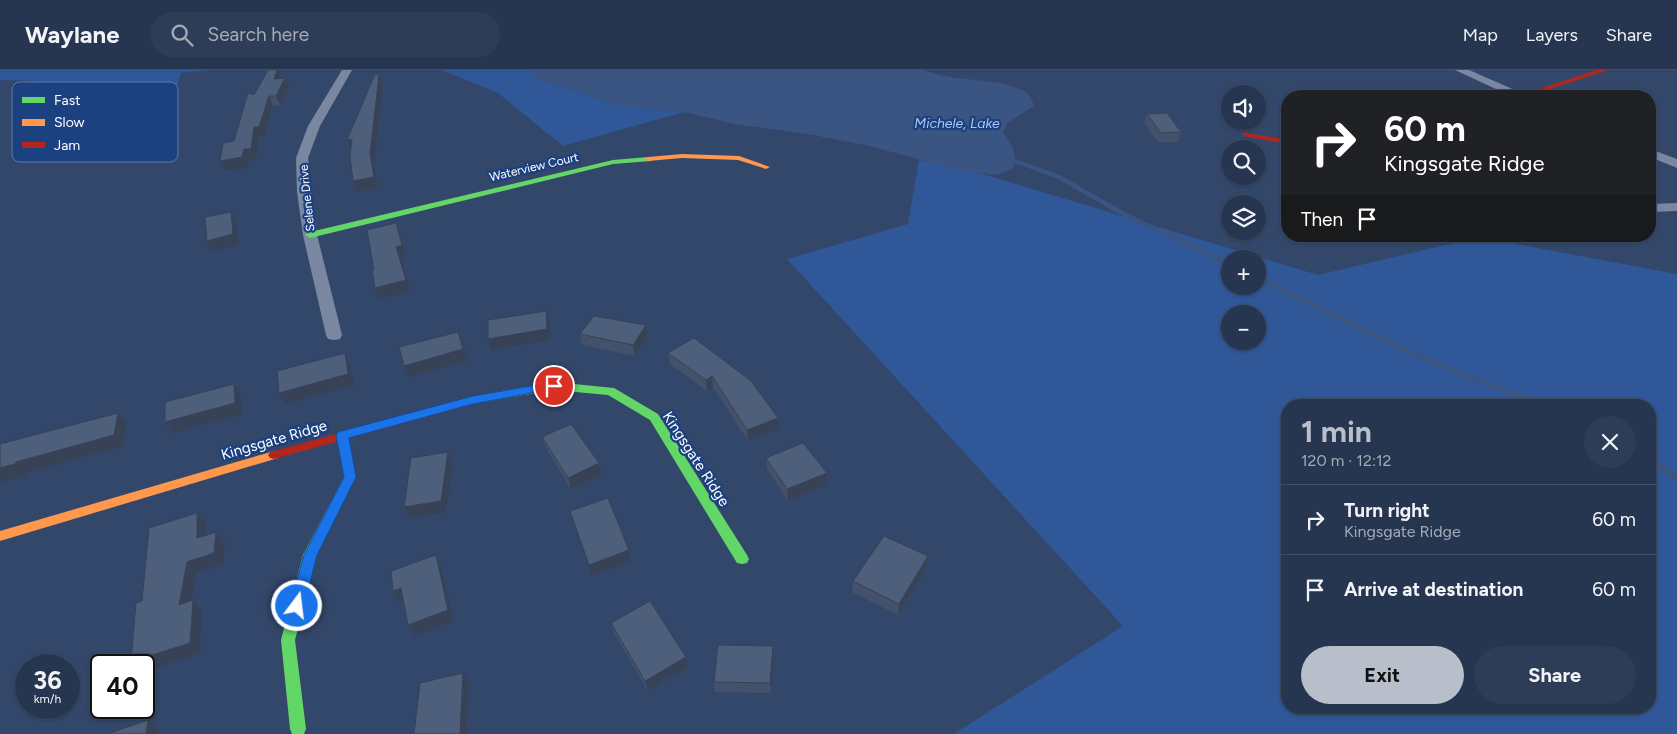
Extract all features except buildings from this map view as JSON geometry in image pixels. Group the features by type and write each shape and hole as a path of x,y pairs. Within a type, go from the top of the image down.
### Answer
{"street":[{"name":"Selene Drive","path":"334,335 310,235 304,192 302,158 314,126 347,70"},
{"path":"1460,70 1507,90"},
{"path":"1540,90 1604,70"},
{"path":"1246,134 1281,141"},
{"path":"1656,155 1677,164"},
{"name":"Waterview Court","path":"310,235 613,162 682,156 739,158 766,167"},
{"path":"1656,208 1677,207"},
{"name":"Kingsgate Ridge","path":"0,536 342,435 473,400 554,386 610,391 654,417 742,559"},
{"path":"298,729 288,640 310,555 350,477 342,435"}],"shaded area":[{"path":"0,70 207,70 181,73 178,82 0,80"},
{"path":"442,70 531,70 532,77 622,106 684,112 563,146 498,93"},
{"path":"919,160 986,175 1235,250 1221,250 1221,295 1266,295 1266,259 1318,275 1458,242 1506,242 1677,274 1677,734 954,734 1123,626 787,259 908,224"}],"water":[{"name":"Michele, Lake","path":"531,70 921,70 1016,87 1031,97 1034,106 1007,123 1003,133 1013,149 1015,158 1013,168 997,175 965,172 870,146 813,135 735,124 684,112 622,106 532,77"}],"waterway":[{"path":"1015,161 1057,176 1122,213 1171,237"},
{"path":"1169,235 1221,260"},
{"path":"1266,282 1401,348 1466,376 1530,399"},
{"path":"1656,463 1677,478"}],"traffic: fast":[{"path":"310,235 613,162 648,159"},
{"path":"478,399 554,386 610,391 654,417 742,559"},
{"path":"298,729 288,640 310,555 350,477 342,435"}],"traffic: slow":[{"path":"648,159 682,156 739,158 766,167"},
{"path":"0,536 274,455"}],"traffic: jam":[{"path":"1541,90 1604,70"},
{"path":"1246,134 1281,141"},
{"path":"274,455 478,399"}],"route":[{"path":"297,606 310,555 350,477 342,435 473,400 554,386"}]}
